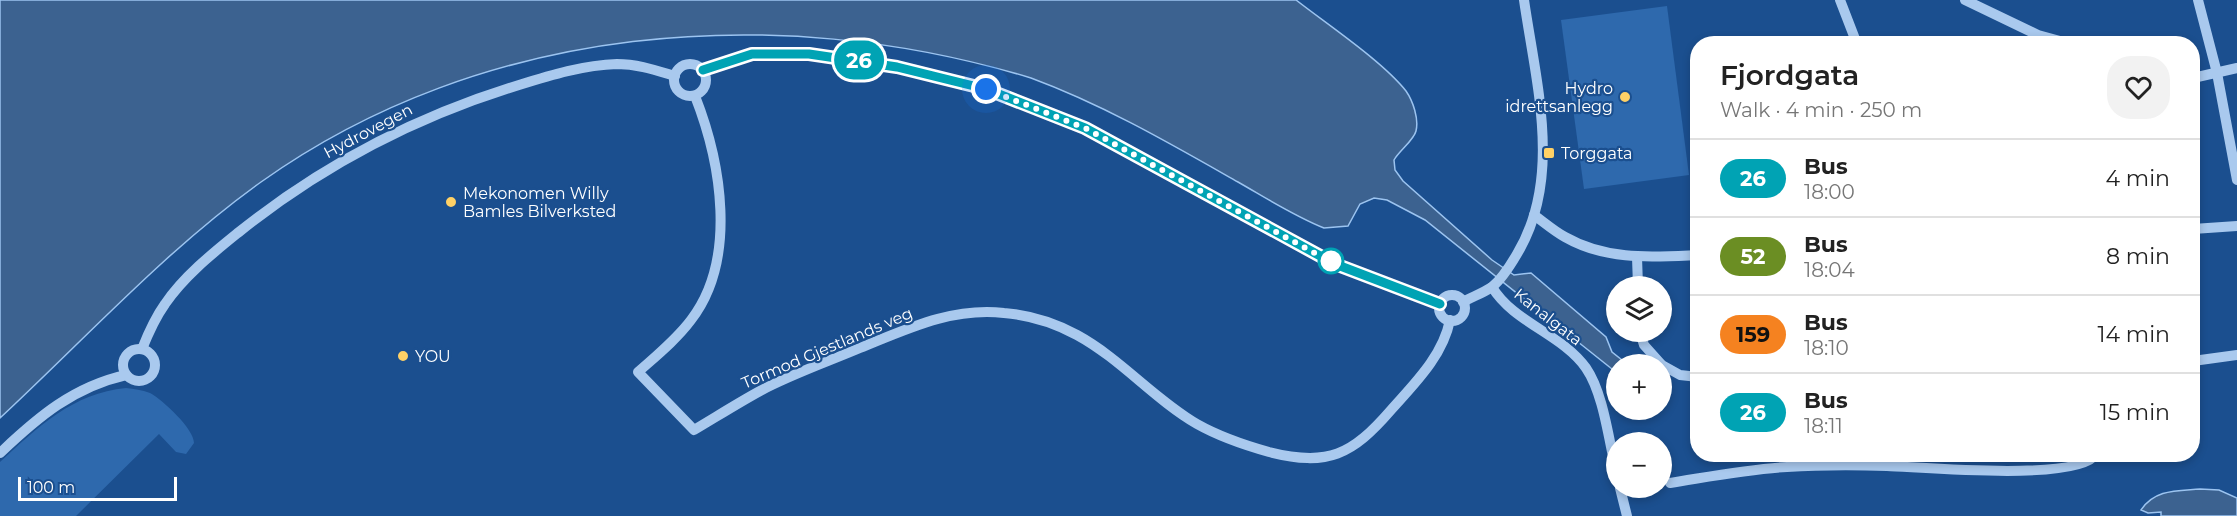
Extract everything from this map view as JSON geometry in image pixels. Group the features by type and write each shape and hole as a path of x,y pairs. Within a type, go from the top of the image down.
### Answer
{"street":[{"path":"1463,302 1495,283 1508,269 1520,249 1534,215 1542,183 1542,128 1524,0"},
{"path":"1840,0 1854,36"},
{"path":"1965,0 2042,36"},
{"path":"2198,0 2217,73 2237,180"},
{"path":"703,70 752,54 809,54 897,67 986,89 1085,128 1335,264 1440,304"},
{"path":"690,64 703,70 706,76 704,88 694,96 679,92 675,76 680,68 690,64"},
{"name":"Hydrovegen","path":"142,349 165,303 198,267 284,198 350,156 380,140 456,105 567,71 623,65 643,66 675,76"},
{"path":"2200,77 2237,68"},
{"name":"Tormod Gjestlands veg","path":"694,96 706,132 717,187 721,226 716,265 706,295 691,320 638,372 694,430 762,390 919,324 948,316 988,312 1030,317 1078,335 1115,360 1186,416 1220,436 1282,455 1328,458 1349,450 1375,430 1432,360 1444,340 1450,320"},
{"path":"1534,215 1566,238 1594,251 1637,257 1690,255"},
{"path":"2200,229 2237,226"},
{"path":"1637,257 1638,276"},
{"name":"Kanalgata","path":"1495,283 1504,303 1585,367 1596,390 1606,432"},
{"path":"1440,304 1451,295 1463,302"},
{"path":"1440,304 1440,313 1450,320 1462,315 1463,302"},
{"path":"1643,342 1652,354"},
{"path":"142,349 148,351 155,361 154,372 142,382 133,381 126,375 123,362 125,356 142,349"},
{"path":"2200,360 2237,355"},
{"path":"1672,371 1680,375 1690,376"},
{"path":"0,453 62,400 87,386 126,375"},
{"path":"1788,467 1790,462"},
{"path":"1672,483 1788,467 1879,466 2002,472 2078,466 2088,462"},
{"path":"1623,498 1627,516"}],"shaded area":[{"path":"0,0 1296,0 1369,56 1409,95 1416,116 1416,131 1394,160 1395,170 1403,181 1492,260 1514,275 1531,273 1606,337 1606,342 1614,354 1606,354 1606,364 1425,220 1387,200 1374,198 1360,204 1348,226 1324,228 1137,126 1085,100 1031,78 933,54 833,39 733,35 633,42 534,59 439,88 347,129 261,182 226,208 160,265 0,418"},
{"name":"Hydro idrettsanlegg","path":"1667,6 1689,175 1584,189 1561,20"},
{"path":"126,388 150,393 177,415 193,437 194,443 186,454 176,452 159,434 76,516 0,516 0,462 28,436 73,404 107,391"},
{"path":"2219,490 2237,498 2237,516 2161,516 2161,512 2148,513 2141,510 2153,498 2167,492"}],"bus line":[{"name":"26","path":"703,70 733,58 752,54 773,52 809,54 897,67 986,89 1032,105 1085,128 1335,264 1440,304"}],"place":[{"name":"Hydro idrettsanlegg","path":"1625,97"},
{"name":"Torggata","path":"1549,153"},
{"name":"Mekonomen Willy Bamles Bilverksted","path":"451,202"},
{"name":"YOU","path":"403,356"}],"route":[{"path":"986,89 1032,105 1085,128 1335,264 1331,261"}]}
